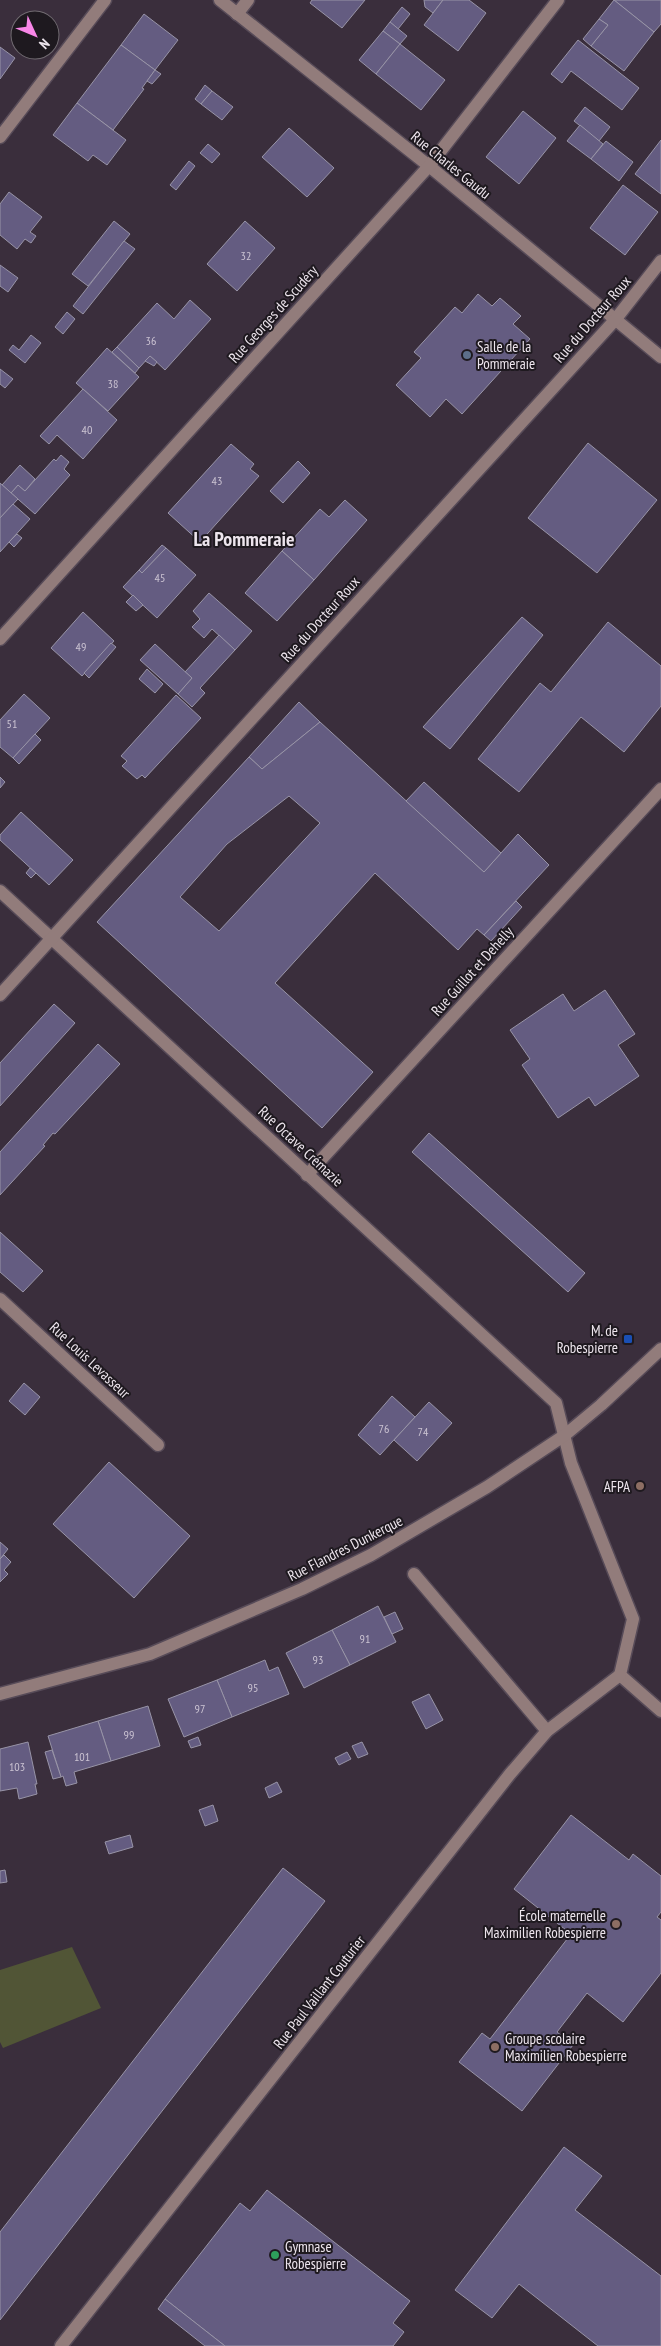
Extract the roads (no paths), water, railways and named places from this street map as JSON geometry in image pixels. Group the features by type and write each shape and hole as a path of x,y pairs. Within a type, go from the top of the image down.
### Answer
{"street":[{"path":"0,137 105,0"},
{"name":"Rue Charles Gaudu","path":"220,0 428,166 661,357"},
{"path":"237,14 248,0"},
{"name":"Rue Georges de Scudéry","path":"0,639 428,166 558,0"},
{"name":"Rue du Docteur Roux","path":"0,995 615,320 661,261"},
{"name":"Rue Guillot et Dehelly","path":"307,1175 661,789"},
{"name":"Rue Octave Crémazie","path":"0,890 307,1175 556,1402 571,1463 633,1619 620,1675"},
{"name":"Rue Louis Levasseur","path":"0,1299 158,1445"},
{"name":"Rue Flandres Dunkerque","path":"0,1694 150,1654 302,1589 405,1536 487,1487 565,1435 601,1405 661,1349"},
{"path":"414,1574 547,1731"},
{"path":"620,1675 661,1711"},
{"name":"Rue Paul Vaillant Couturier","path":"66,2344 510,1774 547,1731 620,1675"}],"place":[{"name":"Salle de la Pommeraie","path":"467,355"},
{"name":"M. de Robespierre","path":"628,1339"},
{"name":"AFPA","path":"640,1486"},
{"name":"École maternelle Maximilien Robespierre","path":"616,1924"},
{"name":"Groupe scolaire Maximilien Robespierre","path":"495,2047"},
{"name":"Gymnase Robespierre","path":"275,2255"}],"district":[{"name":"La Pommeraie","path":"244,539"}]}
